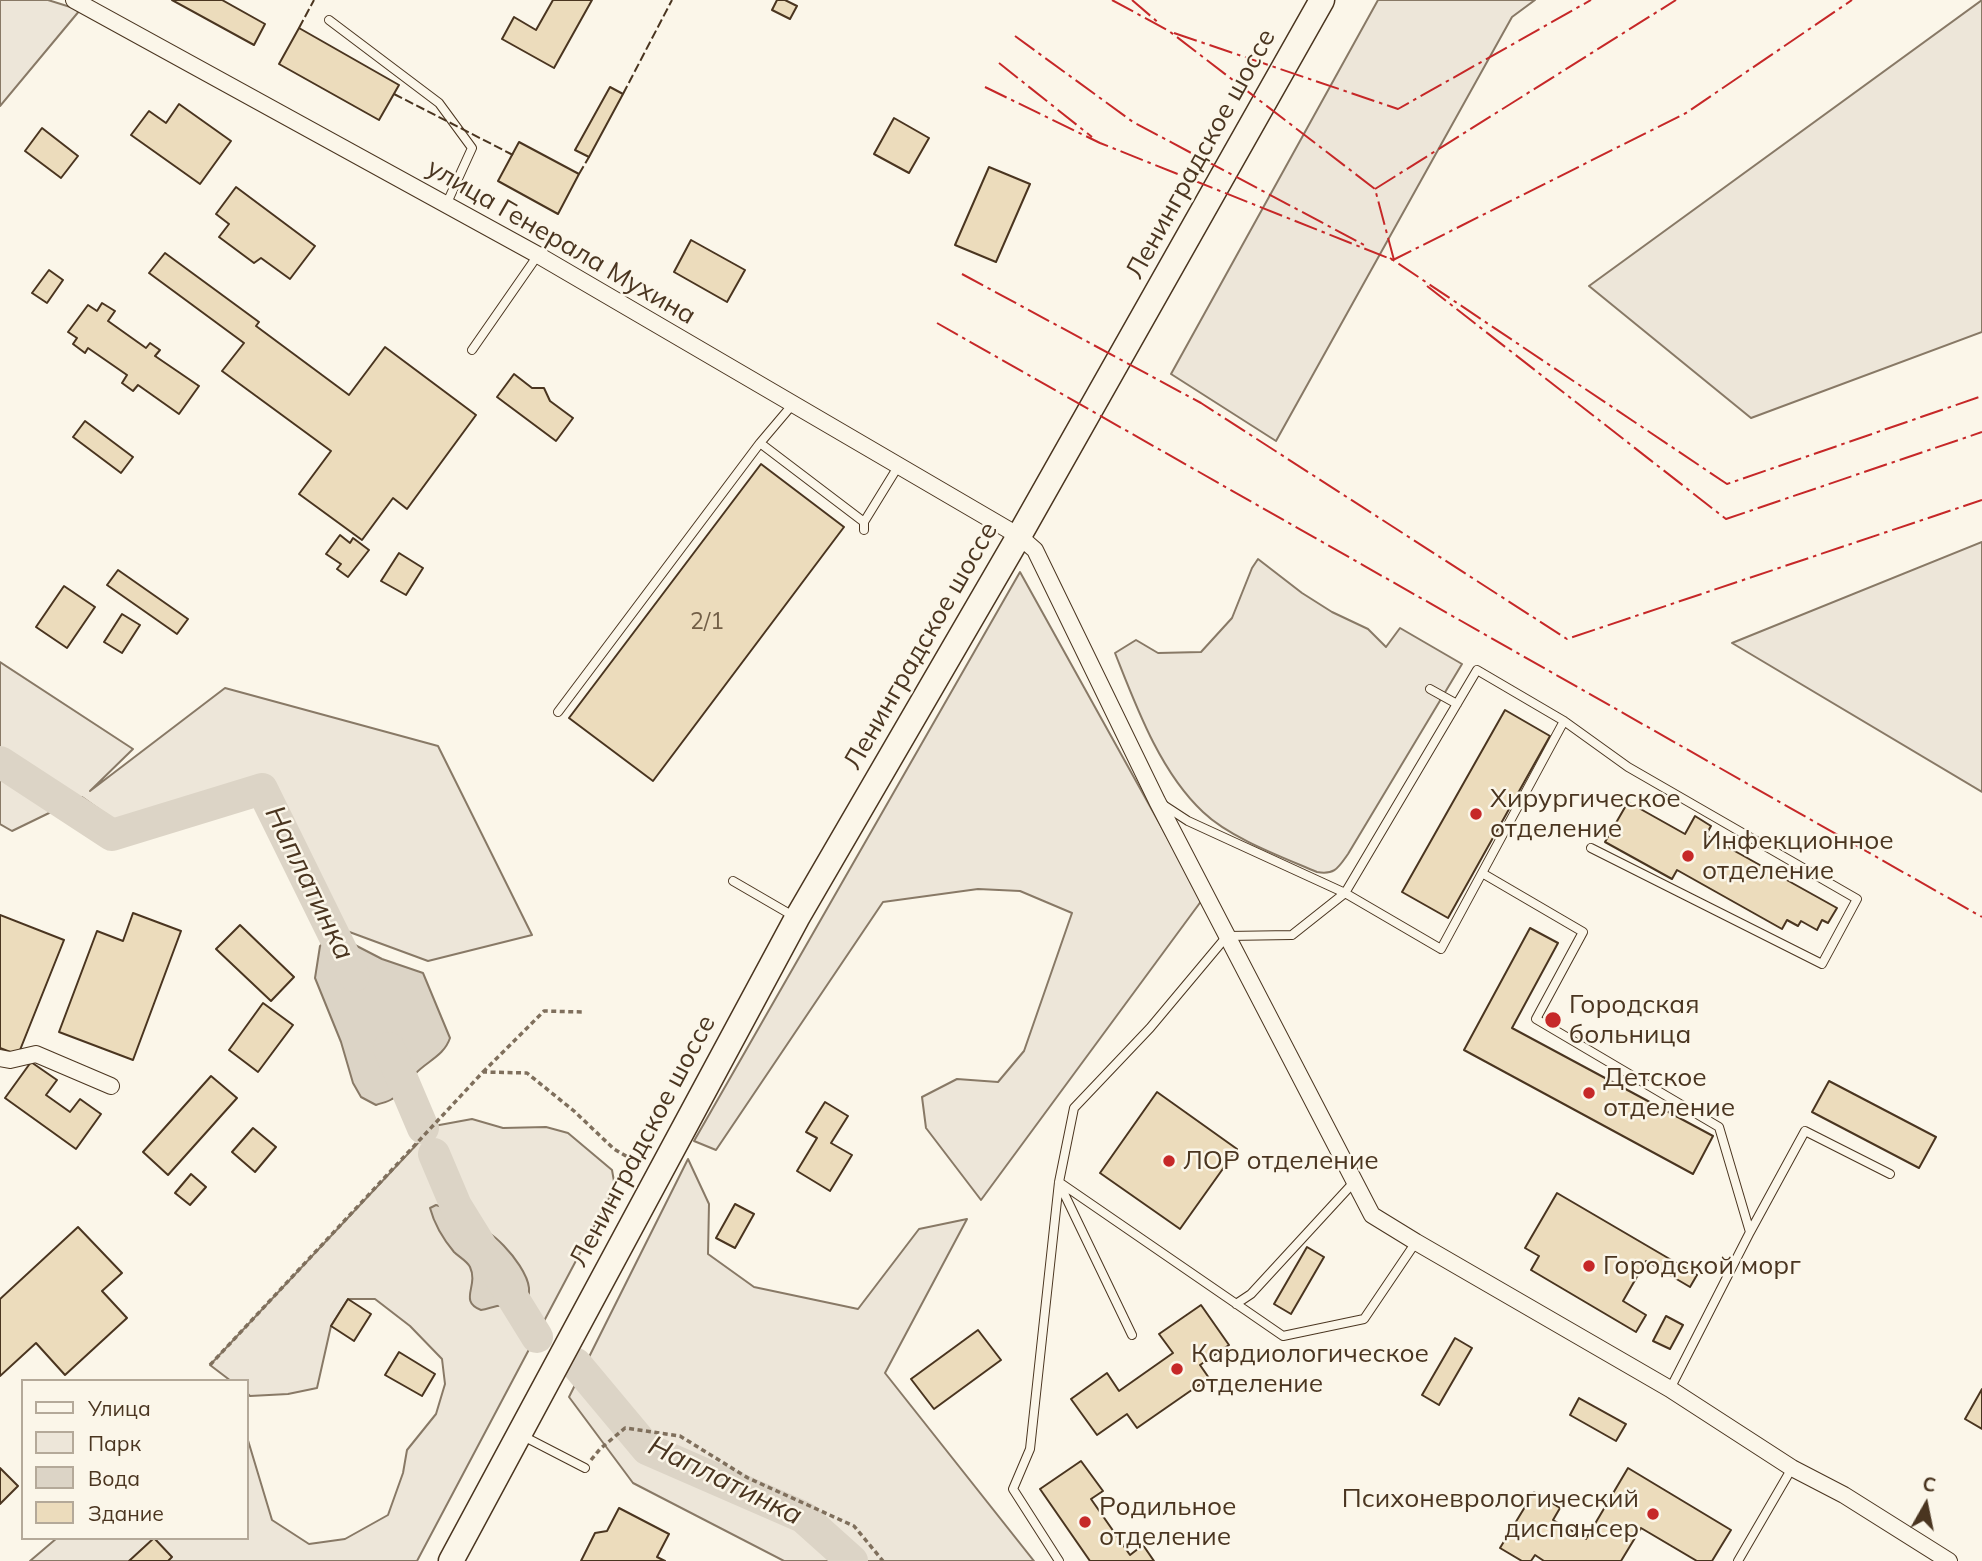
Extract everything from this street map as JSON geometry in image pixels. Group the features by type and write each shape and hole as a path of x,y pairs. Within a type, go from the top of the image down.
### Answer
{"main road":[{"name":"Ленинградское шоссе","path":"452,1561 797,918 1019,536 1322,0"}],"street":[{"name":"улица Генерала Мухина","path":"74,0 538,255 1019,536 1035,550 1157,801 1373,1214 1416,1242 1670,1389 1792,1468 1844,1495 1949,1561"},
{"path":"0,1058 10,1060 37,1054 111,1086"}],"lane":[{"path":"329,20 439,103 472,148 446,205"},
{"path":"472,350 538,255"},
{"path":"558,712 760,443 793,404"},
{"path":"760,443 864,526 899,465"},
{"path":"1059,1561 1013,1489 1030,1450 1059,1182 1074,1108 1150,1028 1227,936 1292,935 1345,893 1477,670 1564,721 1628,767 1857,899 1822,964 1591,848"},
{"path":"1430,689 1457,704"},
{"path":"1157,801 1188,821 1345,893 1441,949 1564,721"},
{"path":"1482,873 1583,932 1536,1019 1719,1127 1751,1232"},
{"path":"733,881 797,918"},
{"path":"1670,1389 1805,1131 1890,1174"},
{"path":"1236,1304 1251,1294 1354,1181"},
{"path":"1059,1182 1283,1336 1364,1319 1416,1242"},
{"path":"1059,1182 1132,1335"},
{"path":"519,1434 585,1468"},
{"path":"1738,1561 1792,1468"}],"path":[{"path":"211,1365 483,1072 544,1011 582,1012"},
{"path":"483,1072 527,1073 574,1111 614,1149 658,1174"},
{"path":"600,1449 625,1428 680,1436 748,1478 854,1526 883,1561"}],"green space":[{"path":"0,0 48,0 80,10 0,106"},
{"path":"1378,0 1535,0 1512,17 1276,441 1171,374"},
{"path":"1982,0 1982,332 1751,418 1589,286"},
{"path":"1982,542 1982,792 1732,643"},
{"path":"1258,559 1302,593 1332,612 1368,629 1386,647 1400,628 1462,664 1348,854 1339,867 1328,872 1317,872 1257,846 1227,830 1203,812 1174,778 1162,758 1115,653 1136,640 1158,653 1201,652 1232,618"},
{"path":"1020,572 1202,900 981,1200 926,1128 922,1097 957,1079 998,1082 1024,1051 1072,913 1020,891 978,889 883,902 716,1150 694,1141"},
{"path":"0,662 133,749 90,791 225,688 438,746 532,935 428,961 344,930 273,783 114,820 82,797 12,831 0,824"},
{"path":"472,1119 503,1128 546,1127 568,1133 612,1170 615,1187 417,1561 30,1561 55,1540 248,1540 248,1440 272,1520 309,1544 345,1539 388,1515 403,1473 407,1450 436,1414 445,1384 442,1359 410,1326 375,1299 348,1299 331,1326 317,1388 288,1394 250,1396 248,1379 228,1379 210,1365 434,1126"},
{"path":"688,1159 709,1204 708,1254 754,1287 858,1309 919,1229 967,1219 885,1373 1034,1561 784,1561 633,1483 569,1397"}],"water":[{"path":"335,939 423,973 450,1038 444,1049 415,1074 399,1094 376,1105 361,1097 353,1083 341,1042 315,978 320,946"},
{"path":"436,1205 470,1221 504,1245 520,1265 529,1287 528,1296 523,1303 481,1310 474,1306 470,1297 470,1267 454,1252 440,1231 430,1208"}],"building":[{"path":"172,0 222,0 265,24 254,45"},
{"path":"553,0 592,0 554,68 502,39 514,17 536,30"},
{"path":"777,0 785,0 797,6 790,19 772,10"},
{"path":"299,28 399,85 379,120 279,64"},
{"path":"610,87 623,94 589,157 575,150"},
{"path":"179,104 231,141 200,184 131,135 149,111 166,123"},
{"path":"894,118 929,138 909,173 874,154"},
{"path":"42,128 78,156 61,178 25,151"},
{"path":"519,142 579,174 558,214 498,181"},
{"path":"989,167 1030,184 996,262 955,245"},
{"path":"236,187 315,246 290,279 261,258 254,263 219,237 229,224 216,214"},
{"path":"691,240 745,270 727,302 674,272"},
{"path":"165,253 259,322 256,326 349,395 385,347 476,415 407,509 393,498 362,540 299,494 331,451 222,371 244,343 149,273"},
{"path":"49,270 63,280 47,303 32,293"},
{"path":"102,303 115,311 108,321 146,348 150,343 160,350 155,356 199,386 179,414 138,385 133,391 122,383 127,375 88,348 85,353 73,344 77,338 68,332 88,305 97,311"},
{"path":"514,374 532,388 544,388 550,401 573,418 556,441 497,397"},
{"path":"85,421 133,457 121,473 73,437"},
{"path":"761,464 844,527 653,781 569,718"},
{"path":"340,535 350,543 353,538 369,550 348,577 337,569 341,564 326,554"},
{"path":"399,553 423,568 406,595 381,581"},
{"path":"118,570 188,619 177,634 107,585"},
{"path":"64,586 95,607 67,648 36,627"},
{"path":"122,614 140,625 122,653 104,642"},
{"name":"Хирургическое отделение","path":"1505,710 1550,736 1448,918 1402,892"},
{"name":"Инфекционное отделение","path":"1628,802 1685,834 1695,816 1711,826 1706,835 1837,908 1828,923 1822,920 1817,930 1801,921 1798,926 1787,920 1782,929 1677,870 1672,879 1605,842"},
{"path":"133,913 181,931 133,1060 59,1032 97,931 123,941"},
{"path":"0,915 64,940 18,1055 0,1048"},
{"path":"240,925 294,977 271,1001 216,949"},
{"name":"Детское отделение","path":"1530,928 1558,943 1512,1028 1713,1136 1693,1174 1464,1050"},
{"path":"263,1003 293,1025 258,1072 229,1050"},
{"path":"31,1062 57,1080 46,1095 70,1112 80,1099 101,1114 76,1149 5,1098"},
{"path":"211,1076 237,1098 168,1175 143,1152"},
{"path":"1829,1081 1936,1137 1919,1168 1812,1112"},
{"name":"ЛОР отделение","path":"1157,1092 1237,1149 1180,1229 1100,1173"},
{"path":"825,1102 848,1116 831,1143 852,1155 830,1191 797,1171 817,1138 806,1132"},
{"path":"253,1128 276,1147 255,1172 232,1152"},
{"path":"191,1174 206,1187 190,1205 175,1193"},
{"name":"Городской морг","path":"1557,1193 1697,1275 1690,1287 1646,1261 1623,1301 1646,1315 1636,1332 1531,1270 1539,1256 1525,1248"},
{"path":"735,1204 754,1214 735,1248 716,1238"},
{"path":"78,1227 122,1273 102,1291 127,1318 65,1375 36,1343 0,1376 0,1299"},
{"path":"1307,1247 1324,1257 1291,1314 1274,1304"},
{"path":"348,1299 371,1314 354,1341 331,1326"},
{"name":"Кардиологическое отделение","path":"1201,1305 1229,1345 1200,1365 1209,1378 1137,1428 1127,1414 1097,1435 1071,1399 1107,1373 1119,1391 1173,1353 1159,1334"},
{"path":"1666,1316 1683,1325 1670,1349 1653,1341"},
{"path":"978,1330 1001,1360 934,1409 911,1379"},
{"path":"1455,1338 1472,1348 1439,1405 1422,1395"},
{"path":"399,1352 435,1374 422,1396 385,1375"},
{"path":"1982,1389 1982,1429 1965,1419"},
{"path":"1579,1398 1626,1424 1616,1441 1570,1415"},
{"name":"Родильное отделение","path":"1081,1461 1103,1491 1091,1499 1130,1555 1143,1545 1154,1561 1090,1561 1040,1489"},
{"path":"0,1468 18,1486 0,1504"},
{"name":"Психоневрологический диспансер","path":"1628,1468 1731,1530 1712,1561 1697,1561 1641,1528 1621,1561 1544,1561 1535,1555 1531,1561 1522,1561 1500,1548 1534,1492 1560,1508 1553,1520 1586,1539"},
{"path":"619,1508 669,1534 657,1557 665,1561 581,1561 595,1533 607,1531"},
{"path":"152,1540 156,1540 172,1557 168,1561 129,1561"}],"waterway":[{"name":"Наплатинка","path":"0,762 112,835 262,789 354,976"},
{"name":"Наплатинка","path":"389,1048 423,1128"},
{"name":"Наплатинка","path":"434,1154 456,1206 537,1337"},
{"name":"Наплатинка","path":"576,1364 647,1449 803,1517 852,1561"}],"fence":[{"path":"299,28 314,0"},
{"path":"623,94 672,0"},
{"path":"394,94 513,155"},
{"path":"579,174 589,157"}],"power":[{"path":"1112,0 1169,31 1375,189 1394,260"},
{"path":"1132,0 1160,24"},
{"path":"1174,33 1398,109 1591,0"},
{"path":"1375,189 1676,0"},
{"path":"1390,258 1393,260 1686,113 1852,0"},
{"path":"1015,36 1133,122 1368,247"},
{"path":"999,63 1092,137"},
{"path":"985,87 1100,143 1393,260 1727,484 1982,396"},
{"path":"962,274 1201,403 1567,639 1982,500"},
{"path":"1427,286 1726,519 1982,432"},
{"path":"937,323 1982,917"}],"place":[{"name":"Хирургическое отделение","path":"1476,814"},
{"name":"Инфекционное отделение","path":"1688,856"},
{"name":"Городская больница","path":"1553,1020"},
{"name":"Детское отделение","path":"1589,1093"},
{"name":"ЛОР отделение","path":"1169,1161"},
{"name":"Городской морг","path":"1589,1266"},
{"name":"Кардиологическое отделение","path":"1177,1369"},
{"name":"Психоневрологический диспансер","path":"1653,1514"},
{"name":"Родильное отделение","path":"1085,1522"}]}
